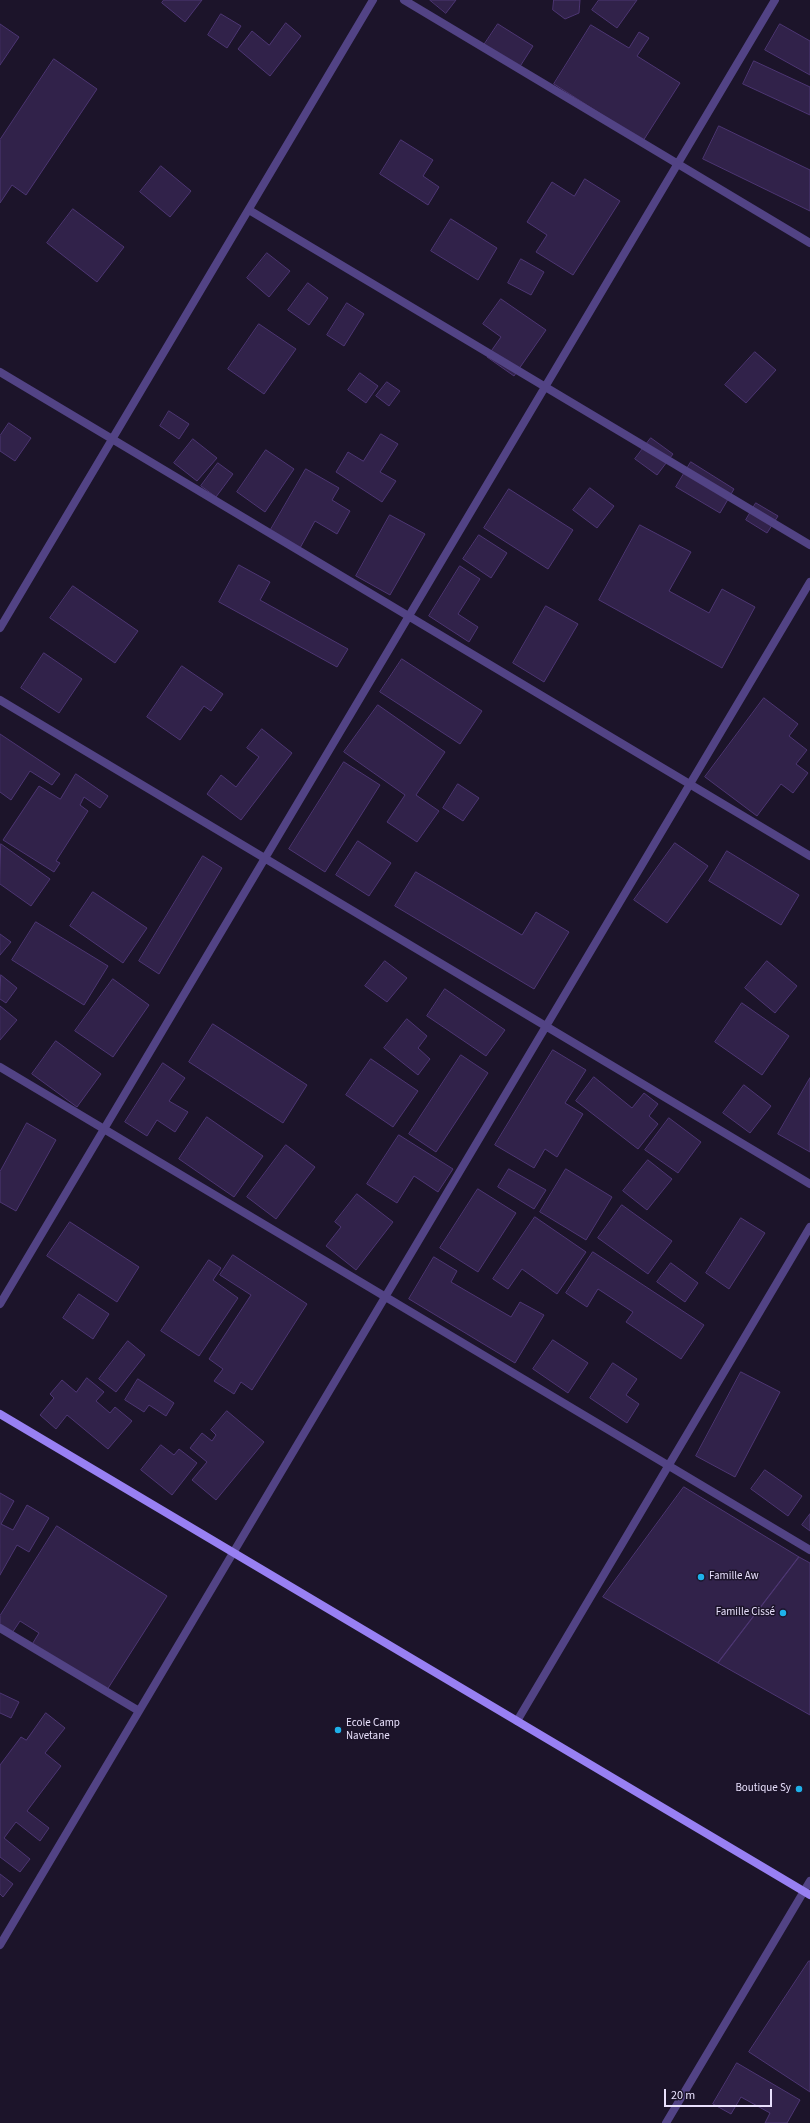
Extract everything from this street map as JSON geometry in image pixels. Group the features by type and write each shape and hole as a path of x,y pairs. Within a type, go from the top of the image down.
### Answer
{"street":[{"path":"0,628 373,0"},
{"path":"404,0 810,243"},
{"path":"0,1304 775,0"},
{"path":"249,210 810,545"},
{"path":"0,372 810,856"},
{"path":"0,1946 810,582"},
{"path":"0,700 810,1184"},
{"path":"0,1067 810,1550"},
{"path":"517,1721 810,1227"},
{"path":"0,1414 807,1893"},
{"path":"0,1628 139,1711"},
{"path":"666,2123 807,1893 810,1881"}],"building":[{"path":"164,0 202,0 185,22 162,3"},
{"path":"430,0 456,0 446,13"},
{"path":"554,0 580,0 579,13 565,19 553,10"},
{"path":"599,0 637,0 617,28 592,10"},
{"path":"221,14 241,26 227,48 208,35"},
{"path":"286,23 301,36 270,76 238,49 252,31 269,45"},
{"path":"0,24 19,37 0,65"},
{"path":"498,24 533,46 519,68 484,45"},
{"path":"780,24 810,41 810,75 765,50"},
{"path":"591,25 629,48 639,32 649,38 637,56 680,83 643,141 554,84"},
{"path":"54,59 97,89 26,195 12,185 0,203 0,140"},
{"path":"754,61 810,87 810,115 743,84"},
{"path":"719,126 810,170 810,211 703,159"},
{"path":"401,140 433,160 423,176 439,187 428,205 380,174"},
{"path":"161,166 191,191 170,217 140,192"},
{"path":"585,179 620,201 573,275 536,252 547,235 527,222 552,182 574,196"},
{"path":"73,209 124,247 97,282 47,243"},
{"path":"451,219 497,248 478,280 431,251"},
{"path":"267,253 290,271 269,297 247,278"},
{"path":"521,259 544,272 531,295 508,283"},
{"path":"308,283 328,298 309,325 288,310"},
{"path":"501,299 546,330 514,376 487,357 501,337 483,324"},
{"path":"347,303 364,314 344,346 327,335"},
{"path":"259,324 296,349 264,394 228,369"},
{"path":"755,352 776,370 746,403 725,385"},
{"path":"360,373 378,386 366,403 348,390"},
{"path":"387,382 400,391 389,406 376,396"},
{"path":"169,411 189,424 179,439 160,426"},
{"path":"9,423 31,438 15,461 0,451 0,436"},
{"path":"381,434 398,444 380,472 396,481 382,502 336,472 348,452 363,461"},
{"path":"651,438 673,454 657,475 635,459"},
{"path":"193,439 217,458 197,481 174,463"},
{"path":"266,450 294,469 265,512 237,492"},
{"path":"691,462 734,489 720,513 676,487"},
{"path":"218,463 233,474 216,497 201,486"},
{"path":"306,469 339,488 332,500 350,511 337,534 315,521 300,548 270,531"},
{"path":"590,488 614,506 597,528 573,510"},
{"path":"509,489 573,530 548,569 484,528"},
{"path":"756,503 778,516 767,533 746,520"},
{"path":"390,515 425,534 390,595 356,576"},
{"path":"640,525 691,552 669,591 709,613 722,589 755,607 722,668 599,600"},
{"path":"479,535 507,553 491,578 463,559"},
{"path":"239,565 270,582 260,600 348,649 337,667 219,602"},
{"path":"460,566 480,579 458,614 478,627 469,642 429,616"},
{"path":"73,586 138,631 115,663 50,618"},
{"path":"546,606 578,624 544,682 513,663"},
{"path":"44,653 82,679 59,713 21,688"},
{"path":"402,659 482,711 460,744 380,692"},
{"path":"182,666 223,694 211,711 204,706 180,740 147,717"},
{"path":"764,698 798,724 789,736 807,750 796,764 808,773 793,793 781,784 757,816 705,777"},
{"path":"378,705 445,752 416,795 439,811 417,842 387,822 405,795 344,752"},
{"path":"262,729 292,753 241,820 207,794 221,775 236,787 259,757 247,748"},
{"path":"0,734 60,774 52,785 30,771 11,800 0,792"},
{"path":"344,762 380,785 325,872 289,849"},
{"path":"76,774 108,796 100,808 84,797 80,805 88,811 56,861 60,863 54,872 3,840 39,786 60,799"},
{"path":"458,784 479,798 463,821 443,808"},
{"path":"358,841 391,863 369,896 336,875"},
{"path":"675,843 708,866 667,923 634,900"},
{"path":"1,844 50,879 31,906 0,884"},
{"path":"727,851 799,895 781,925 709,881"},
{"path":"203,856 222,868 159,974 139,961"},
{"path":"416,872 522,935 536,912 569,932 534,989 395,906"},
{"path":"93,892 147,928 123,963 70,926"},
{"path":"36,922 108,966 84,1005 12,960"},
{"path":"0,934 11,942 0,955"},
{"path":"385,961 407,978 387,1002 365,986"},
{"path":"767,961 797,986 775,1013 745,988"},
{"path":"1,975 17,988 6,1003 0,999"},
{"path":"113,979 149,1005 113,1057 75,1031"},
{"path":"445,989 505,1030 486,1056 427,1016"},
{"path":"742,1003 789,1036 762,1075 715,1042"},
{"path":"0,1006 17,1020 0,1040"},
{"path":"407,1019 427,1036 418,1048 430,1059 418,1075 384,1048"},
{"path":"213,1024 307,1085 283,1123 189,1062"},
{"path":"56,1041 101,1074 77,1107 32,1074"},
{"path":"553,1050 586,1070 565,1103 583,1114 557,1157 545,1149 534,1168 495,1145"},
{"path":"461,1055 488,1073 436,1152 409,1134"},
{"path":"371,1059 418,1091 393,1127 346,1095"},
{"path":"163,1063 185,1078 169,1101 188,1112 175,1132 157,1120 147,1136 125,1122"},
{"path":"594,1077 632,1108 644,1093 658,1104 649,1116 658,1124 638,1149 576,1101"},
{"path":"810,1078 810,1152 778,1134"},
{"path":"744,1085 771,1106 750,1133 723,1113"},
{"path":"207,1117 263,1156 234,1197 179,1159"},
{"path":"669,1118 701,1142 678,1173 645,1150"},
{"path":"27,1123 56,1140 16,1211 0,1202 0,1172"},
{"path":"399,1135 453,1169 438,1192 414,1176 397,1203 367,1184"},
{"path":"286,1145 315,1167 276,1219 247,1197"},
{"path":"648,1160 672,1179 647,1210 623,1191"},
{"path":"509,1169 546,1190 534,1209 498,1187"},
{"path":"566,1169 612,1197 586,1240 540,1212"},
{"path":"478,1189 516,1213 478,1272 440,1248"},
{"path":"357,1194 393,1222 356,1270 326,1246 341,1227 335,1222"},
{"path":"622,1205 672,1241 648,1274 598,1238"},
{"path":"535,1217 586,1252 557,1294 522,1269 508,1289 493,1279"},
{"path":"741,1218 765,1233 729,1289 706,1273"},
{"path":"70,1222 139,1267 117,1302 47,1256"},
{"path":"593,1252 704,1325 681,1359 626,1322 633,1312 598,1289 587,1307 566,1293"},
{"path":"233,1255 307,1304 252,1390 241,1382 234,1394 214,1381 223,1369 209,1359 251,1295 220,1275"},
{"path":"434,1257 457,1271 451,1282 511,1317 520,1302 544,1315 515,1363 409,1299"},
{"path":"209,1260 221,1268 213,1280 238,1298 199,1356 161,1331"},
{"path":"671,1263 698,1283 685,1302 657,1282"},
{"path":"79,1294 109,1314 93,1339 63,1318"},
{"path":"553,1340 588,1363 568,1393 533,1369"},
{"path":"128,1341 145,1355 116,1392 99,1379"},
{"path":"613,1363 637,1379 626,1395 639,1404 627,1423 590,1398"},
{"path":"741,1372 780,1392 735,1477 696,1456"},
{"path":"87,1378 104,1392 96,1401 110,1413 115,1407 132,1421 108,1449 67,1415 56,1429 40,1415 54,1398 50,1394 62,1380 76,1392"},
{"path":"138,1379 174,1403 166,1416 149,1405 144,1412 125,1400"},
{"path":"227,1411 264,1442 216,1500 192,1480 207,1462 190,1448 202,1433 212,1441 216,1435 211,1430"},
{"path":"161,1445 174,1455 179,1449 197,1463 172,1495 141,1470"},
{"path":"765,1470 802,1496 788,1516 751,1489"},
{"name":"Famille Aw","path":"684,1487 799,1557 718,1663 603,1597"},
{"path":"0,1493 14,1501 1,1524 13,1530 27,1505 49,1518 29,1552 17,1545 0,1575"},
{"path":"810,1514 810,1531 802,1525"},
{"path":"57,1526 167,1596 105,1693 31,1646 39,1633 20,1621 10,1636 0,1630 0,1616"},
{"name":"Famille Cissé","path":"799,1557 810,1563 810,1715 718,1663"},
{"path":"0,1693 19,1702 11,1718 0,1713"},
{"path":"46,1713 65,1728 45,1753 61,1766 27,1811 49,1828 40,1841 16,1822 4,1838 30,1859 20,1872 0,1857 0,1765 21,1737 26,1740"},
{"path":"0,1874 13,1884 3,1897 0,1894"},
{"path":"810,1961 810,2092 749,2052"},
{"path":"737,2063 800,2100 787,2123 765,2123 770,2113 741,2097 731,2114 713,2104"}],"place":[{"name":"Famille Aw","path":"701,1577"},
{"name":"Famille Cissé","path":"783,1613"},
{"name":"Ecole Camp Navetane","path":"338,1730"},
{"name":"Boutique Sy","path":"799,1789"}]}
